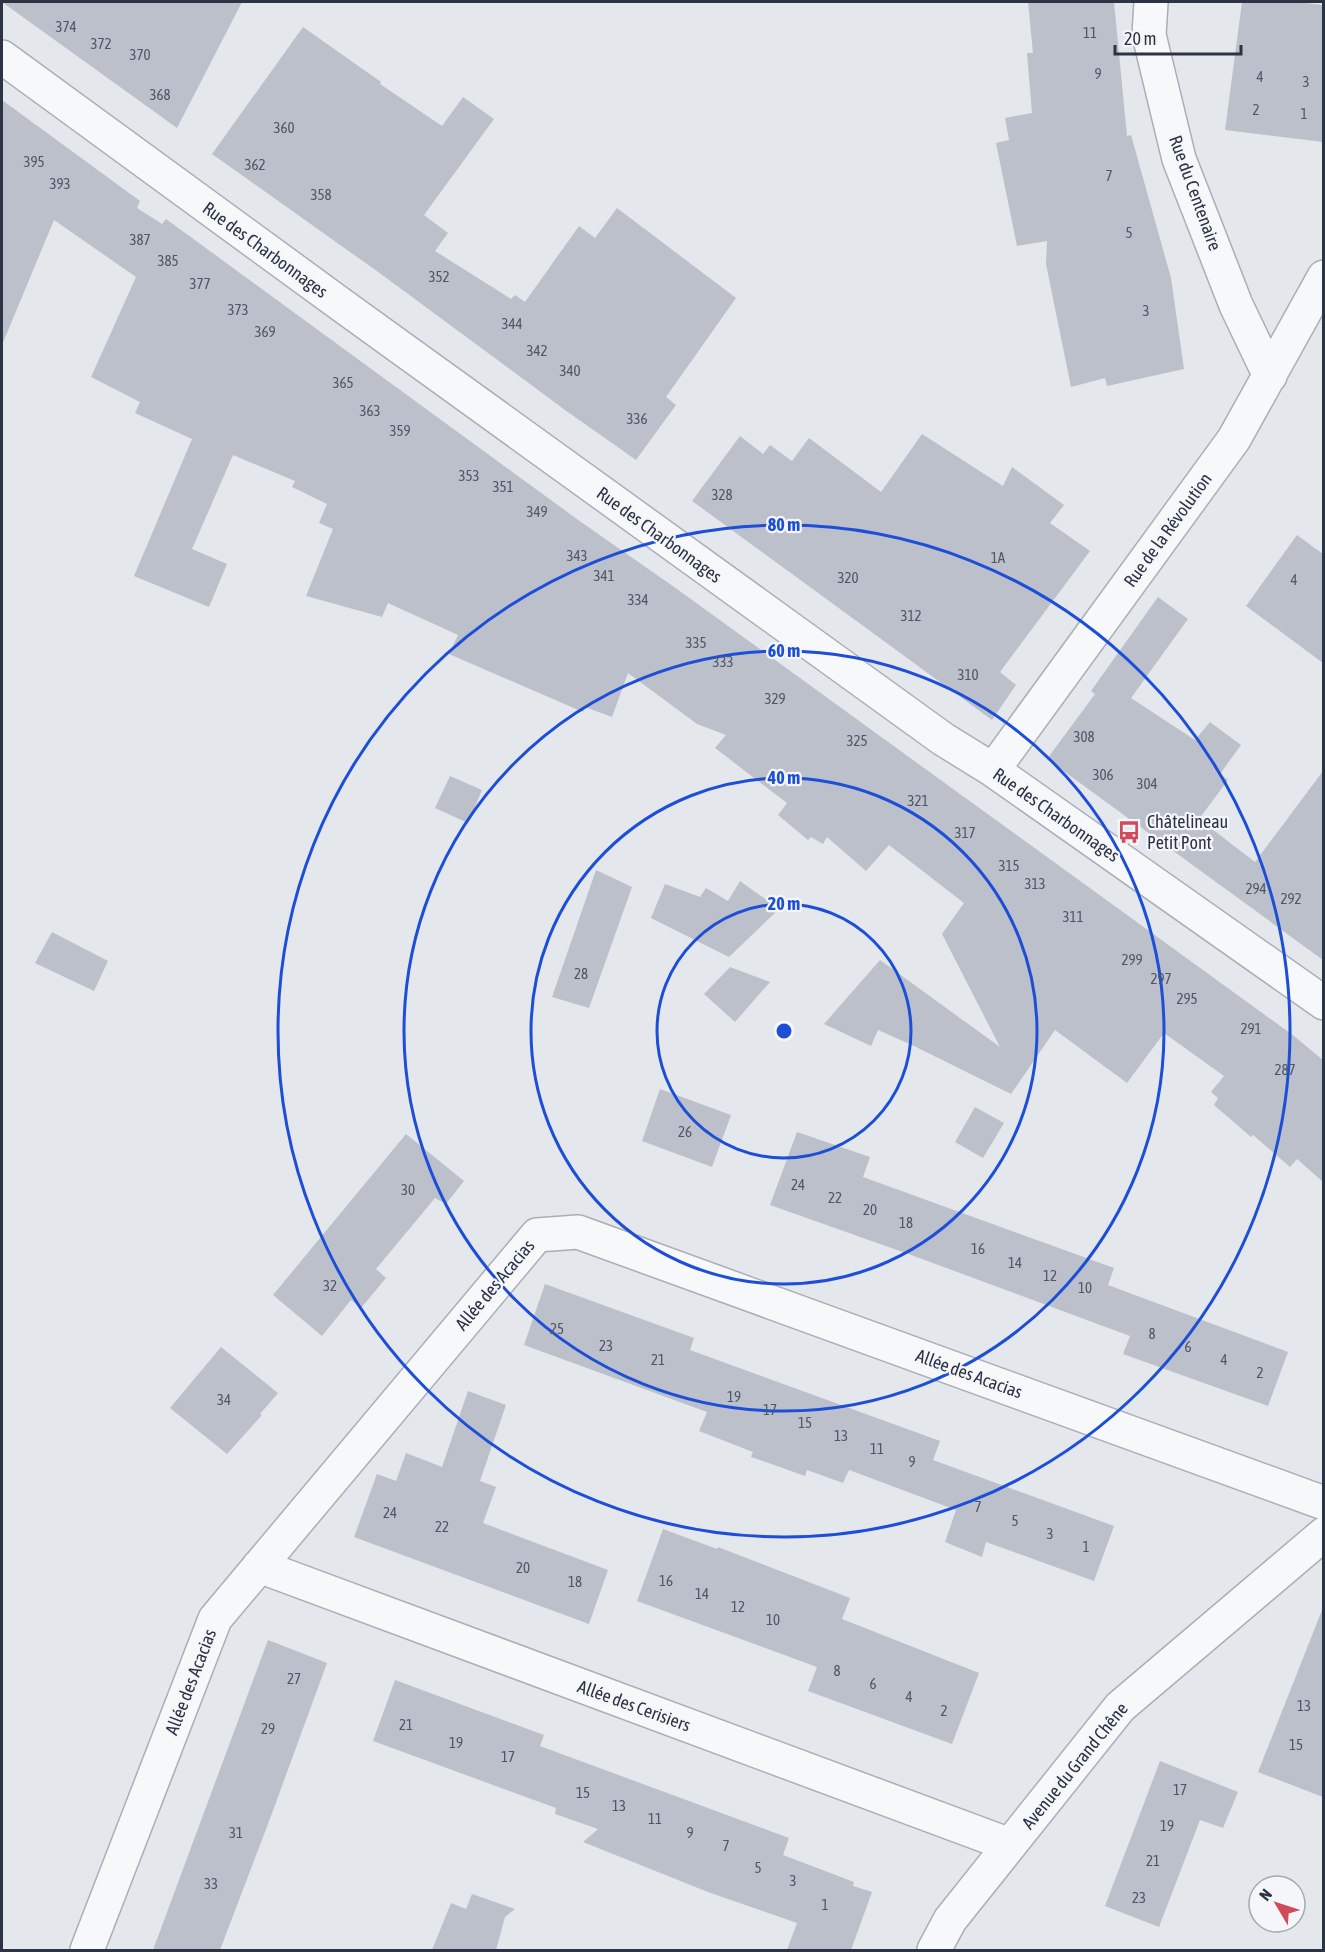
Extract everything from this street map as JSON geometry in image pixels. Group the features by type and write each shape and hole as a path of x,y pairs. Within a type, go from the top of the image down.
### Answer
{"street":[{"name":"Rue du Centenaire","path":"1151,2 1149,35 1179,159 1236,305 1270,376"},
{"name":"Rue des Charbonnages","path":"2,57 933,732 993,771 1323,1003"},
{"name":"Rue de la Révolution","path":"993,771 1234,439 1323,277"},
{"name":"Allée des Acacias","path":"87,1950 215,1619 537,1235 578,1232 1323,1503"},
{"name":"Avenue du Grand Chêne","path":"934,1950 950,1920 1120,1707 1323,1534"},
{"name":"Allée des Cerisiers","path":"259,1566 1010,1845"}],"building":[{"path":"2,2 242,2 177,128"},
{"path":"1028,2 1114,2 1127,136 1131,135 1171,278 1184,369 1107,386 1105,378 1071,387 1046,264 1047,241 1017,246 996,143 1009,140 1005,118 1032,113 1027,53 1033,53"},
{"path":"1242,2 1296,2 1323,5 1323,142 1225,130"},
{"path":"303,27 442,126 463,97 494,119 424,215 448,233 435,251 511,299 515,295 525,302 579,226 595,238 617,208 736,298 666,397 676,405 636,460 212,154"},
{"path":"2,100 140,201 137,208 162,224 166,219 581,522 1294,1036 1323,1060 1323,1182 1297,1159 1290,1167 1214,1105 1218,1098 1211,1092 1224,1076 1164,1033 1127,1083 1055,1030 1011,1094 878,1030 871,1046 824,1024 880,960 1000,1047 942,934 964,903 889,845 866,871 827,837 823,844 811,837 808,840 778,815 787,803 715,748 726,735 697,724 628,673 612,717 585,707 583,712 449,654 458,635 388,603 382,617 306,596 333,529 319,523 327,504 292,487 295,481 233,455 192,549 227,564 209,607 134,576 192,439 135,413 140,402 91,377 136,277 54,220 2,345"},
{"path":"922,434 1003,486 1012,467 1064,505 1050,523 1090,551 1000,672 1016,685 992,720 692,501 740,436 763,454 770,445 792,461 809,438 881,492"},
{"path":"1297,535 1323,554 1323,663 1246,606"},
{"path":"1158,597 1188,619 1131,698 1195,740 1210,722 1241,745 1220,774 1228,780 1199,819 1255,862 1323,771 1323,960 1047,759 1095,694 1091,691"},
{"path":"450,776 482,790 468,823 435,808"},
{"path":"596,870 632,887 589,1008 552,997"},
{"path":"740,881 779,909 729,957 651,918 665,884 700,897 706,888 728,901"},
{"path":"52,932 108,961 94,991 35,963"},
{"path":"730,967 770,982 735,1022 704,994"},
{"path":"660,1089 731,1115 712,1167 642,1141"},
{"path":"975,1107 1004,1123 983,1158 955,1142"},
{"path":"797,1132 870,1157 863,1177 1114,1268 1108,1285 1288,1352 1268,1406 1123,1354 1130,1336 770,1205"},
{"path":"406,1134 464,1181 446,1204 435,1198 376,1269 386,1278 361,1308 351,1300 322,1336 273,1295"},
{"path":"545,1284 694,1338 690,1350 940,1441 933,1460 1114,1526 1094,1581 986,1542 982,1557 945,1542 956,1510 849,1470 843,1483 807,1470 805,1476 751,1457 753,1452 699,1431 707,1412 524,1345"},
{"path":"221,1347 278,1393 260,1414 262,1415 227,1454 170,1408"},
{"path":"468,1391 506,1405 480,1481 496,1487 483,1523 608,1570 589,1624 354,1537 377,1474 396,1481 406,1453 442,1467"},
{"path":"663,1529 717,1549 718,1547 850,1598 842,1619 979,1673 952,1744 808,1691 817,1667 637,1601"},
{"path":"1323,1611 1323,1797 1258,1772"},
{"path":"268,1640 327,1663 271,1816 220,1950 153,1950"},
{"path":"395,1680 544,1735 540,1746 789,1838 783,1855 854,1882 853,1886 872,1892 851,1950 787,1950 797,1923 708,1892 583,1842 598,1829 555,1814 556,1808 373,1741"},
{"path":"1160,1761 1238,1792 1223,1828 1200,1820 1159,1927 1105,1906"},
{"path":"472,1894 515,1909 505,1917 496,1950 432,1950 451,1903 466,1909"}],"place":[{"name":"Châtelineau Petit Pont","path":"1129,832"}]}
